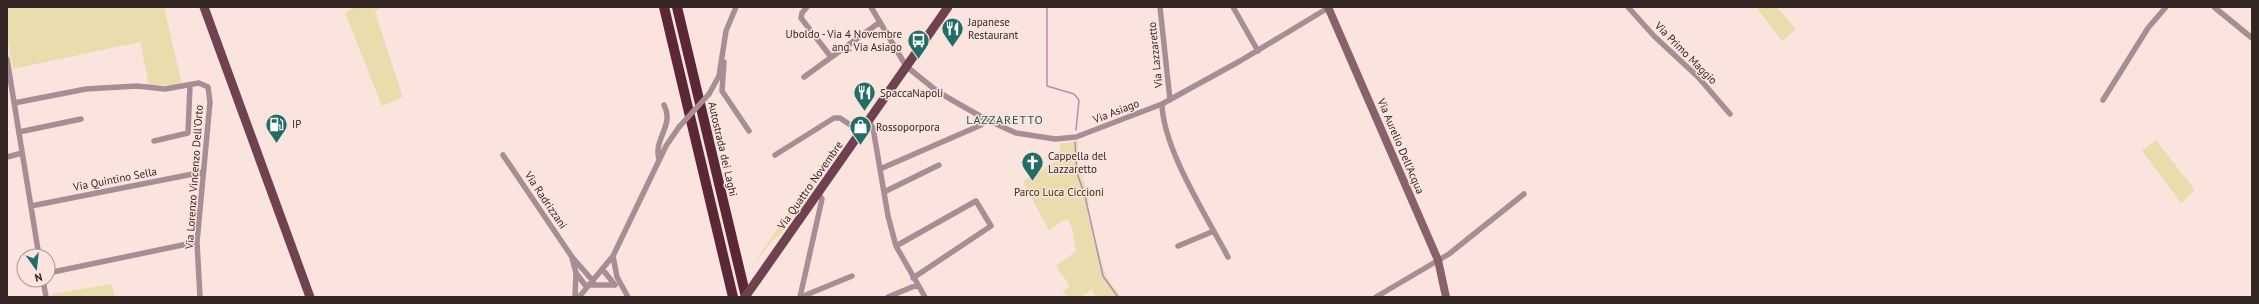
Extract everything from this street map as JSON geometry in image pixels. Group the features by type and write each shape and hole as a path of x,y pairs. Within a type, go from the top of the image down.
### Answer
{"highway":[{"path":"664,7 733,297"},
{"name":"Autostrada dei Laghi","path":"677,7 746,297"}],"main road":[{"path":"204,7 310,297"},
{"name":"Via Quattro Novembre","path":"746,297 948,7"}],"street":[{"path":"579,297 603,270 613,256 668,142 679,127 709,94 719,76 726,32 736,7"},
{"path":"807,7 802,12 801,18 832,57"},
{"path":"871,7 906,66"},
{"name":"Via Lazzaretto","path":"1160,7 1170,100"},
{"path":"1233,7 1258,51"},
{"name":"Via Primo Maggio","path":"1628,7 1654,36 1698,77 1730,114"},
{"path":"2103,100 2148,28 2166,7"},
{"path":"2214,7 2252,38"},
{"name":"Via Asiago","path":"906,66 953,102 987,120 1029,136 1069,139 1170,100 1258,51 1328,8"},
{"name":"Via Aurelio Dell'Acqua","path":"1328,8 1438,260 1446,297"},
{"path":"804,77 880,22"},
{"path":"722,54 725,69 722,91 750,131"},
{"path":"7,59 9,82 14,103 38,248"},
{"name":"Via Lorenzo Vincenzo Dell'Orto","path":"190,85 204,84 208,87 210,102 197,242 200,297"},
{"path":"14,103 86,89 137,86 166,89 190,85 188,133 154,141"},
{"path":"1162,104 1163,123 1174,154 1228,258"},
{"path":"659,159 657,146 668,121 664,105"},
{"path":"775,155 834,118 840,118 861,132"},
{"path":"19,132 81,119"},
{"path":"880,169 987,120"},
{"path":"869,121 873,128 884,192 896,246 925,297"},
{"path":"7,157 22,153"},
{"name":"Via Radrizzani","path":"504,155 591,283 583,284 576,273"},
{"path":"884,192 939,165"},
{"name":"Via Quintino Sella","path":"31,206 203,172"},
{"path":"801,297 822,199 818,193"},
{"path":"1376,297 1460,246 1524,194"},
{"path":"896,246 976,201 991,226 913,278"},
{"path":"1178,246 1214,231"},
{"path":"56,271 197,242"},
{"path":"613,256 617,277"},
{"name":"Via Radrizzani","path":"572,257 576,273 575,297"},
{"path":"603,270 613,272 626,295"},
{"path":"603,270 614,285 626,295"},
{"path":"801,297 852,276"},
{"path":"591,283 614,285"},
{"path":"888,297 917,285"}],"green space":[{"path":"7,7 164,7 182,85 149,85 140,42 13,69 7,35"},
{"path":"356,7 381,7 375,12 403,97 382,106 345,13"},
{"path":"1756,7 1777,7 1796,29 1782,41"},
{"path":"2156,140 2195,190 2181,203 2142,151"},
{"name":"Parco Luca Ciccioni","path":"1078,141 1077,161 1088,193 1088,215 1106,276 1121,297 1096,297 1092,290 1081,297 1067,297 1063,291 1070,286 1056,266 1076,251 1072,228 1068,220 1062,221 1049,231 1024,184 1024,181 1059,159 1060,144"},
{"path":"832,153 834,157 780,235 773,240 751,268 804,189"},
{"path":"112,284 115,297 52,297 52,294"}],"waterway":[{"path":"1047,7 1047,86 1074,94 1079,100 1076,130"},
{"path":"1075,142 1077,173 1085,196 1103,276 1118,297"}],"place":[{"name":"Japanese Restaurant","path":"953,48"},
{"name":"Uboldo - Via 4 Novembre ang. Via Asiago","path":"918,60"},
{"name":"SpaccaNapoli","path":"864,112"},
{"name":"IP","path":"277,144"},
{"name":"Rossoporpora","path":"861,146"},
{"name":"Cappella del Lazzaretto","path":"1032,182"}],"district":[{"name":"LAZZARETTO","path":"1005,120"}]}
